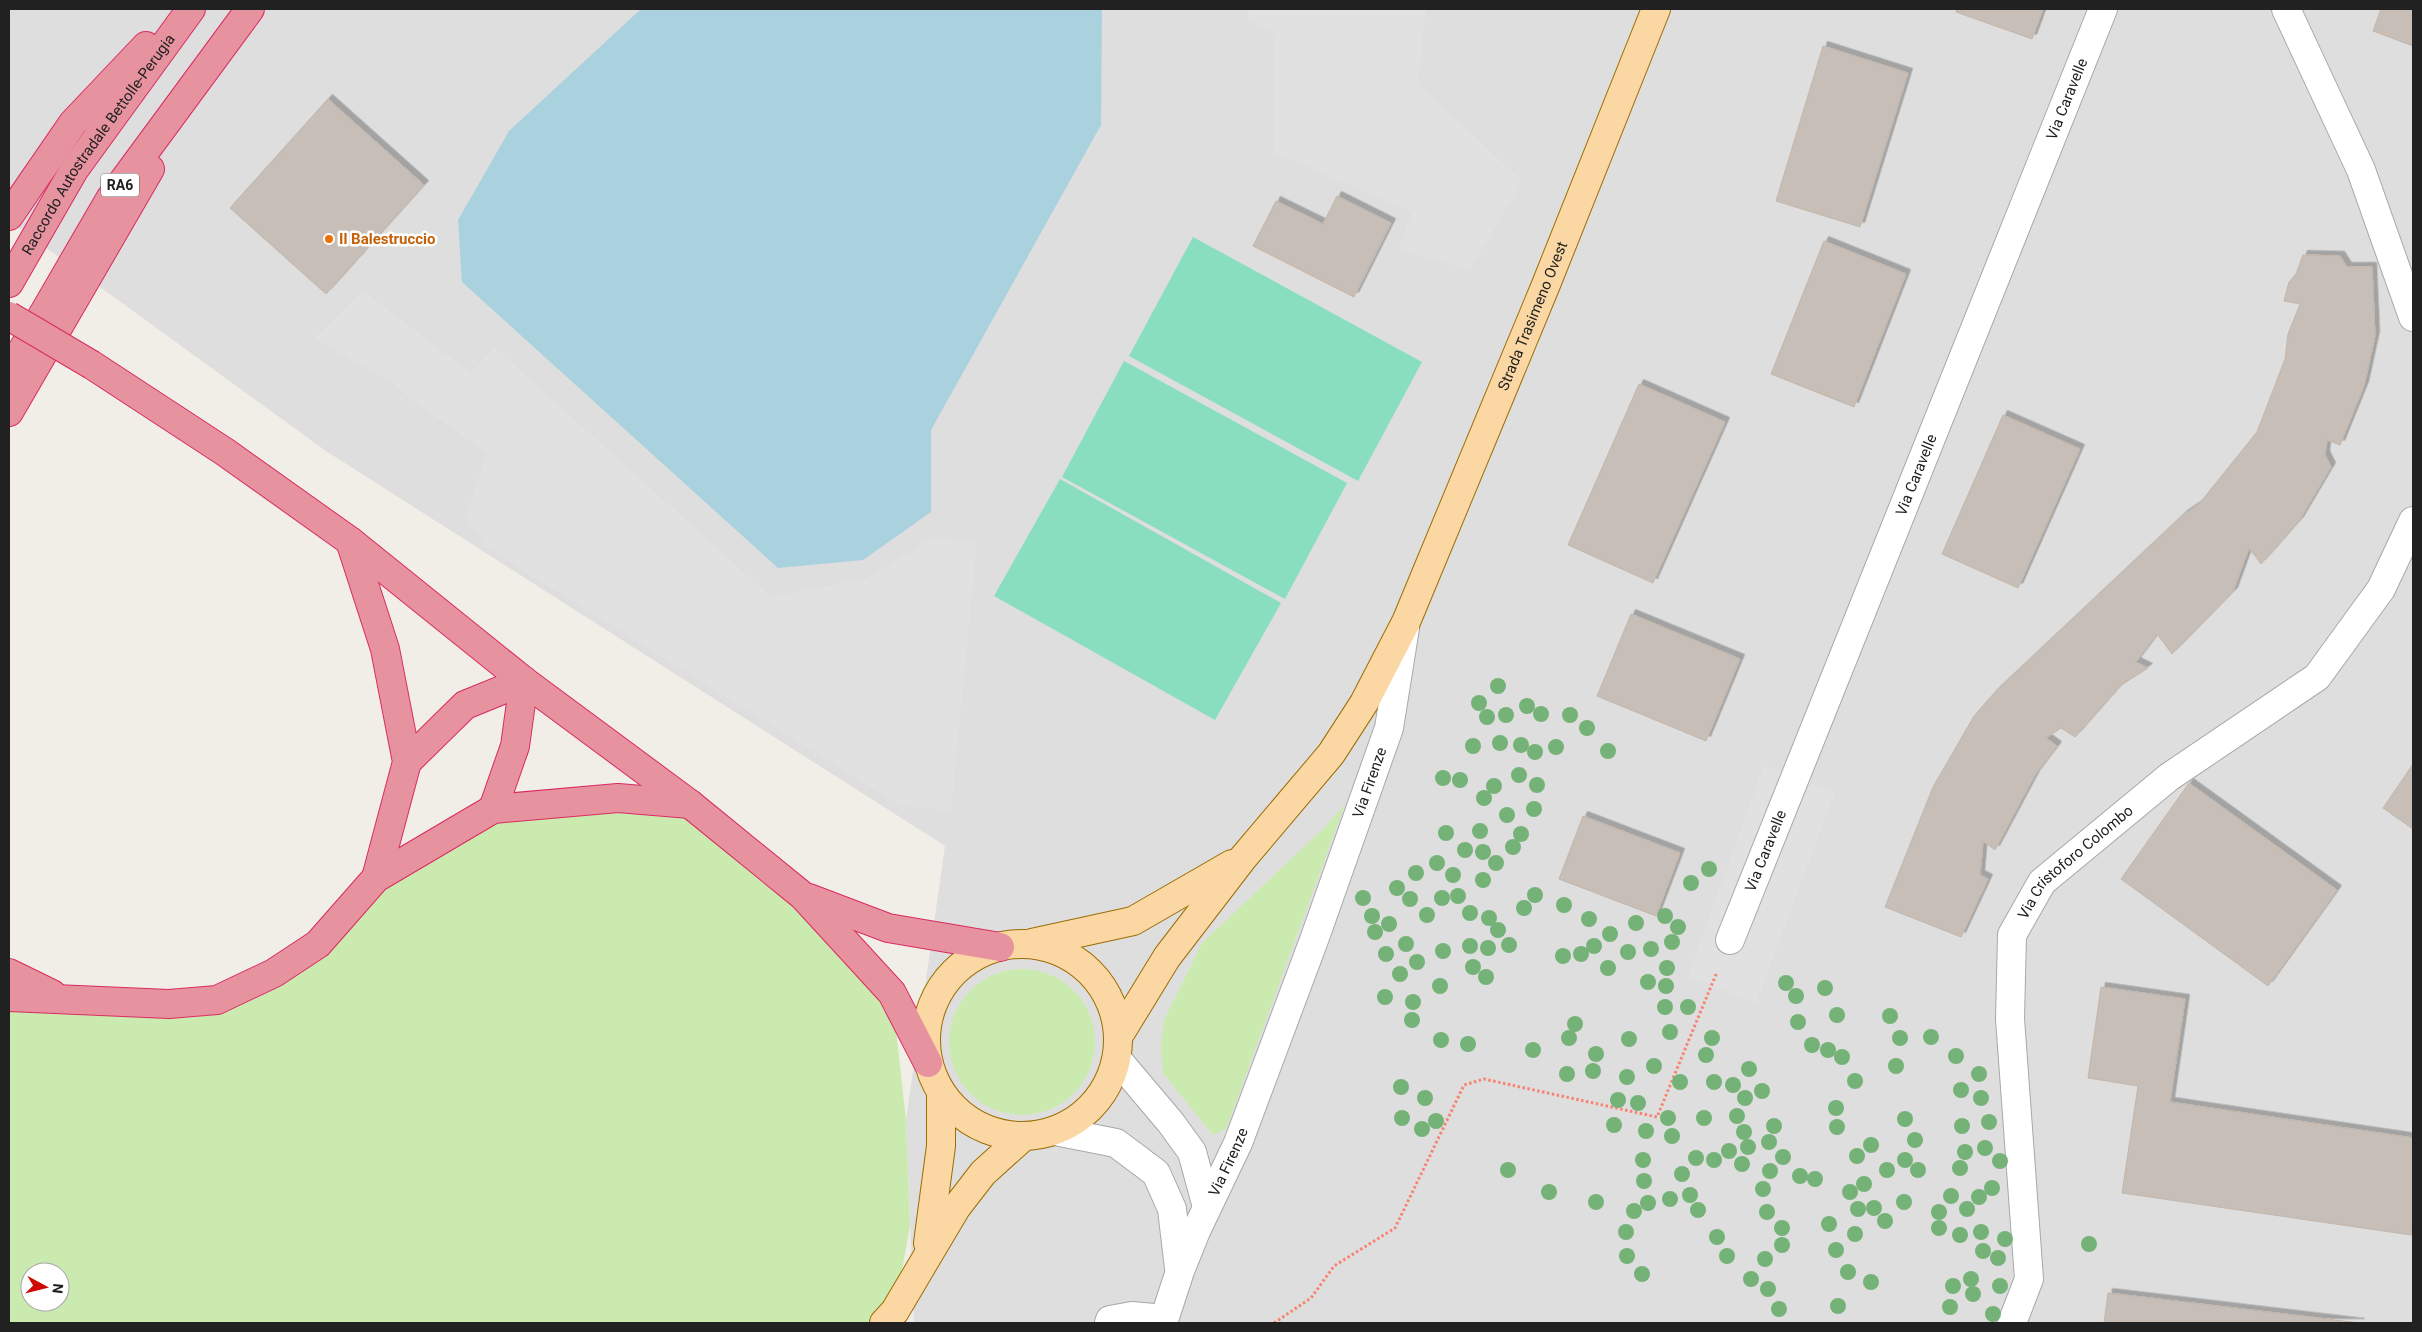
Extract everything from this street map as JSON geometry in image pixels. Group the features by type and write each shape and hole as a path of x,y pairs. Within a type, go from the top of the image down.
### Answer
{"highway":[{"path":"9,216 72,123 182,9"},
{"name":"Raccordo Autostradale Bettolle-Perugia","path":"9,283 74,170 191,9"},
{"name":"RA6","path":"9,373 110,199 250,9"},
{"path":"9,412 222,47"},
{"path":"9,316 92,365 224,452 350,541 524,682 690,804 803,896 892,992 928,1063"},
{"path":"350,541 385,649 407,762 376,878"},
{"path":"407,762 465,705 524,682"},
{"path":"493,809 515,746 524,682"},
{"path":"9,997 169,1004 217,1000 274,973 318,944 376,878 493,809 618,798 690,804"},
{"path":"803,896 888,928 1000,947"},
{"path":"9,973 64,999"}],"main road":[{"name":"Strada Trasimeno Ovest","path":"1406,622 1545,287 1656,9"},
{"path":"1243,858 1133,921 1028,944 1000,947 982,953 965,963 951,975 940,990 932,1007 927,1025 928,1063 941,1092 963,1117 991,1132 1023,1137 1055,1132 1084,1115 1105,1090 1118,1048 1167,957 1243,858 1330,754 1364,703 1406,622"},
{"path":"1028,944 1063,952 1092,973 1110,1002 1116,1019 1118,1048"},
{"path":"927,1254 941,1146 941,1092"},
{"path":"884,1323 894,1311 956,1208 983,1173 1023,1137"}],"street":[{"name":"Via Caravelle","path":"1730,940 2103,9"},
{"path":"2286,9 2361,170 2413,317"},
{"name":"Via Cristoforo Colombo","path":"2012,1323 2029,1279 2010,1019 2012,935 2042,882 2169,777 2317,677 2381,589 2413,521"},
{"name":"Via Firenze","path":"1164,1321 1180,1271 1241,1134 1314,940 1389,728 1406,622"},
{"path":"1118,1048 1192,1152 1207,1207"},
{"path":"1055,1132 1116,1143 1156,1173 1172,1209 1180,1271"},
{"path":"1109,1323 1110,1320 1132,1316 1164,1321"}],"path":[{"path":"1274,1323 1311,1298 1334,1266 1395,1228 1464,1085 1484,1079 1657,1117 1730,940"}],"shaded area":[{"path":"9,9 2413,9 2413,1323 914,1323 906,1120 945,846 326,451 9,221"},
{"path":"1248,9 1426,9 1418,84 1522,181 1470,270 1399,249 1412,212 1273,152 1275,35 1247,19"},
{"path":"363,291 471,373 495,348 771,597 865,579 932,538 977,541 951,810 901,806 485,546 466,516 487,453 412,400 396,385 314,338"},
{"path":"1764,766 1835,792 1756,1003 1688,976"}],"green space":[{"path":"1193,237 1422,362 1358,481 1129,356"},
{"path":"1124,361 1347,483 1285,599 1062,477"},
{"path":"1060,479 1281,603 1215,720 994,596"},
{"path":"690,804 892,993 906,1120 910,1225 895,1311 884,1323 9,1323 9,997 169,1004 274,973 376,878 493,809"},
{"path":"1345,804 1226,1129 1213,1135 1163,1073 1161,1046 1164,1020 1202,943 1326,826"},
{"path":"1022,969 1050,974 1074,990 1090,1014 1095,1042 1090,1070 1074,1094 1050,1110 1022,1115 994,1110 970,1094 954,1070 949,1042 954,1014 970,990 994,974"}],"water":[{"path":"641,9 1102,9 1101,125 931,430 931,512 863,560 778,568 462,282 458,220 509,131"}],"building":[{"path":"1957,9 2043,9 2032,39 1956,12"},
{"path":"2381,9 2413,9 2413,46 2373,31"},
{"path":"1823,46 1908,73 1860,227 1776,201"},
{"path":"328,99 424,185 326,294 230,208"},
{"path":"1337,196 1391,223 1354,297 1253,246 1276,201 1323,224"},
{"path":"1824,241 1906,274 1854,407 1771,374"},
{"path":"2303,255 2340,256 2347,267 2372,267 2375,336 2364,386 2340,445 2327,440 2325,455 2331,467 2299,521 2261,564 2249,548 2233,592 2172,654 2157,634 2136,662 2148,668 2120,686 2075,737 2061,728 2046,738 2057,746 2035,775 1995,850 1983,841 1980,875 1988,879 1961,937 1885,907 1933,787 1974,716 1996,691 2183,515 2199,504 2257,432 2285,359 2288,334 2300,304 2284,301 2289,282 2296,274"},
{"path":"1639,384 1725,422 1653,583 1568,545"},
{"path":"2003,415 2080,449 2018,588 1942,554"},
{"path":"1631,614 1740,659 1706,741 1597,696"},
{"path":"2413,764 2413,829 2383,808"},
{"path":"2189,783 2337,890 2268,986 2121,879"},
{"path":"1583,816 1680,853 1656,916 1559,879"},
{"path":"2101,987 2185,999 2170,1102 2413,1138 2413,1219 2411,1235 2122,1193 2138,1086 2088,1078"},
{"path":"2108,1293 2360,1323 2104,1323"}],"place":[{"name":"Il Balestruccio","path":"329,239"}]}
